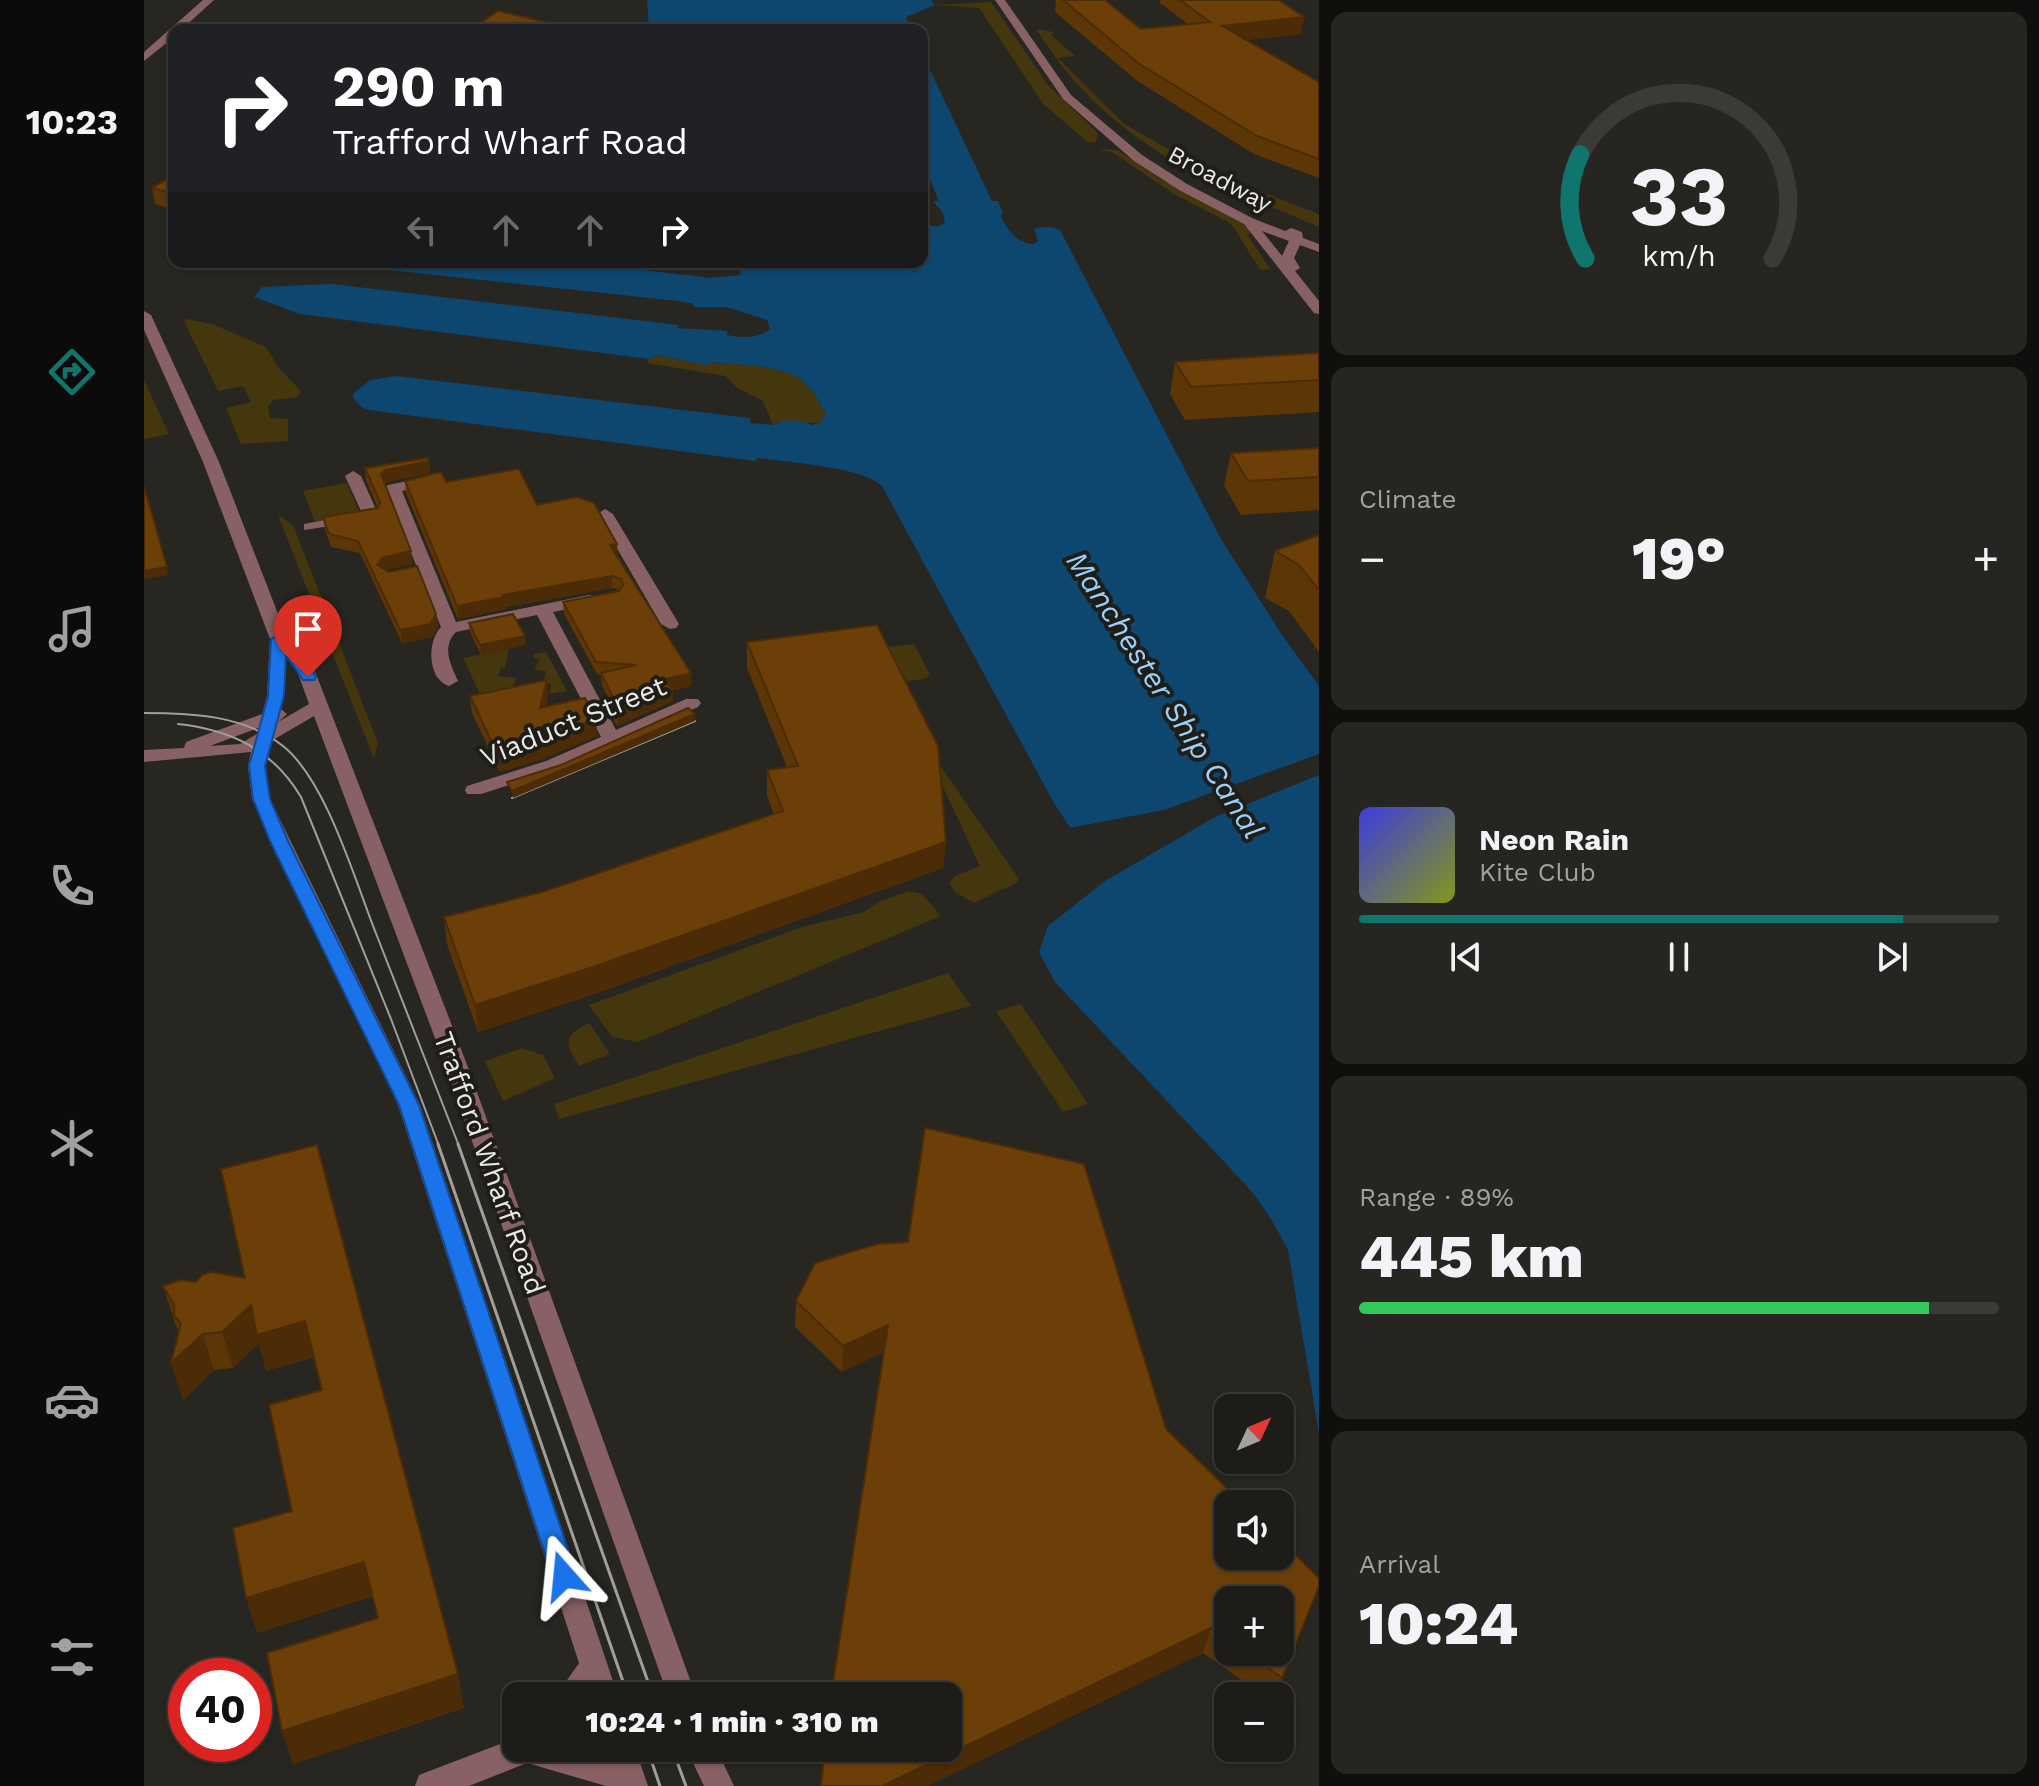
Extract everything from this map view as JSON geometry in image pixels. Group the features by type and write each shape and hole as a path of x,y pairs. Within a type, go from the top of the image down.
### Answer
{"street":[{"path":"181,24 209,0"},
{"name":"Broadway","path":"1000,0 1067,97 1152,168 1248,221 1319,248"},
{"path":"144,58 168,36"},
{"name":"Broadway","path":"1131,150 1250,209 1319,236"},
{"name":"Broadway","path":"1162,165 1162,170 1176,178 1298,235 1288,258 1298,284"},
{"path":"1248,221 1319,310"},
{"path":"1293,268 1298,261 1319,256"},
{"name":"Trafford Wharf Road","path":"144,315 211,462 279,639 304,666 455,1062 677,1682"},
{"path":"310,527 371,516 353,476"},
{"path":"434,480 393,488 421,570 450,628"},
{"path":"605,514 670,624"},
{"path":"631,593 650,590"},
{"path":"449,681 439,657 441,637 450,628 613,596"},
{"path":"543,610 611,739"},
{"name":"Trafford Wharf Road","path":"279,639 272,715 257,766 261,799 413,1114 599,1682"},
{"name":"Viaduct Street","path":"474,790 501,784 553,765 692,703"},
{"path":"201,754 244,749 318,706"},
{"path":"144,756 211,741 272,715 298,718 329,735"},
{"path":"168,753 234,758 257,766"},
{"path":"581,1682 594,1666"},
{"path":"430,1786 502,1759"},
{"path":"569,1762 631,1782"},
{"path":"625,1762 631,1782"},
{"path":"708,1762 719,1786"}],"shaded area":[{"path":"991,2 1048,85 1098,133 1096,142 1089,143 1044,105 979,8 935,5"},
{"path":"1036,29 1054,32 1051,35 1075,56 1058,58 1123,123 1190,162 1175,163 1097,105 1066,71"},
{"path":"1098,150 1119,151 1159,178 1242,223 1253,233 1247,234 1270,269 1260,270 1233,226 1174,194 1112,152"},
{"path":"1214,174 1319,214 1319,227 1204,178"},
{"path":"184,321 212,324 266,347 278,367 301,391 298,397 273,400 268,407 270,418 288,419 288,441 241,444 226,408 251,402 243,386 218,391"},
{"path":"658,355 706,365 713,362 750,365 790,374 809,387 826,414 819,423 777,422 773,425 763,401 739,389 725,376 647,363"},
{"path":"144,380 169,434 144,439"},
{"path":"347,483 360,514 315,522 303,491"},
{"path":"278,515 293,525 378,743 374,759"},
{"path":"914,644 930,675 907,681 887,647"},
{"path":"509,649 505,668 501,667 498,676 516,678 508,701 486,707 463,658"},
{"path":"546,652 567,691 549,694 551,684 543,683 546,671 534,670 540,659 533,658 534,654"},
{"path":"927,753 932,754 1019,879 1016,883 974,903 956,893 949,883 955,876 980,866"},
{"path":"908,891 922,894 941,916 638,1042 612,1037 589,1005 802,927 864,912 879,902"},
{"path":"948,973 971,1006 559,1119 554,1104"},
{"path":"1021,1004 1088,1104 1063,1112 996,1011"},
{"path":"589,1023 610,1054 579,1066 569,1046 570,1036"},
{"path":"522,1048 543,1055 555,1078 503,1101 485,1061"}],"water":[{"path":"647,0 931,0 935,5 906,17 909,24 649,24"},
{"name":"Manchester Ship Canal","path":"928,66 992,201 998,201 1003,214 1000,215 1009,230 1021,241 1033,244 1038,241 1034,228 1060,230 1221,539 1282,635 1319,686 1319,1433 1288,1250 1274,1224 1245,1184 1055,982 1039,952 1048,926 1105,881 1054,803 882,486 858,474 823,466 758,458 755,461 369,410 353,398 354,393 370,380 397,376 750,418 750,423 773,425 792,420 811,425 819,423 826,414 809,387 790,374 764,367 713,362 706,365 658,355 649,359 300,314 254,297 262,287 332,284 678,325 677,328 727,331 727,335 749,337 770,329 767,320 727,307 693,307 694,304 678,301 371,268 626,268 711,278 741,275 739,268 928,268 928,225 936,227 945,223 943,213 933,201 939,201 928,175"}],"pier":[{"path":"1319,754 1319,775 1217,816 1105,881 1069,828 1164,810"}],"building":[{"path":"1063,0 1105,0 1141,29 1210,22 1180,0 1279,0 1304,17 1222,26 1319,82 1319,159 1257,136 1138,63"},
{"path":"498,11 547,24 479,24"},
{"path":"168,179 168,192 152,188"},
{"path":"1319,353 1319,380 1191,387 1175,362"},
{"path":"1319,448 1319,477 1248,481 1231,453"},
{"path":"427,458 429,461 386,470 381,474 411,551 382,558 377,565 389,572 417,566 436,614 430,624 400,630 358,541 329,534 323,517 378,508 380,502 365,468"},
{"path":"519,469 537,505 577,497 594,503 617,544 610,545 691,673 662,680 673,689 617,714 608,698 613,697 601,673 636,665 596,662 563,602 619,591 623,585 621,579 612,576 457,606 405,481 441,472 446,482"},
{"path":"144,486 167,567 144,571"},
{"path":"1319,535 1319,590 1299,565 1275,551"},
{"path":"513,614 525,636 480,645 469,623"},
{"path":"877,625 938,746 946,842 593,967 475,1005 444,917 542,892 783,811 767,770 798,766 747,642"},
{"path":"547,680 540,708 585,698 596,718 498,755 470,696"},
{"path":"688,708 695,714 512,791 507,782 561,765"},
{"path":"925,1128 1084,1164 1166,1429 1229,1490 1214,1490 1214,1570 1294,1570 1294,1554 1319,1578 1319,1586 1294,1648 1294,1586 1214,1586 1214,1630 1211,1628 962,1748 962,1682 833,1682 888,1325 843,1346 796,1301 815,1263 877,1244 908,1242"},
{"path":"317,1145 458,1674 282,1731 272,1679 272,1658 268,1658 267,1653 378,1618 364,1562 246,1598 233,1528 292,1511 269,1405 322,1390 305,1321 257,1335 251,1305 222,1332 203,1334 171,1363 181,1323 174,1316 174,1304 163,1286 181,1280 196,1282 202,1275 212,1272 245,1278 221,1169"},
{"path":"1265,1666 1287,1666 1282,1678"},
{"path":"824,1762 932,1762 882,1786 821,1786"}],"tram line":[{"path":"144,713 199,715 235,722 268,736 299,762 327,808 339,835 459,1146"},
{"path":"512,798 695,721"},
{"path":"178,724 216,731 249,745 278,767 301,797 439,1146"},
{"path":"438,1144 623,1682"},
{"path":"458,1144 648,1682"},
{"path":"652,1762 660,1786"},
{"path":"677,1762 686,1786"}],"route":[{"path":"308,677 304,666 279,639 276,696 257,766 261,799 409,1105 564,1576"}]}
